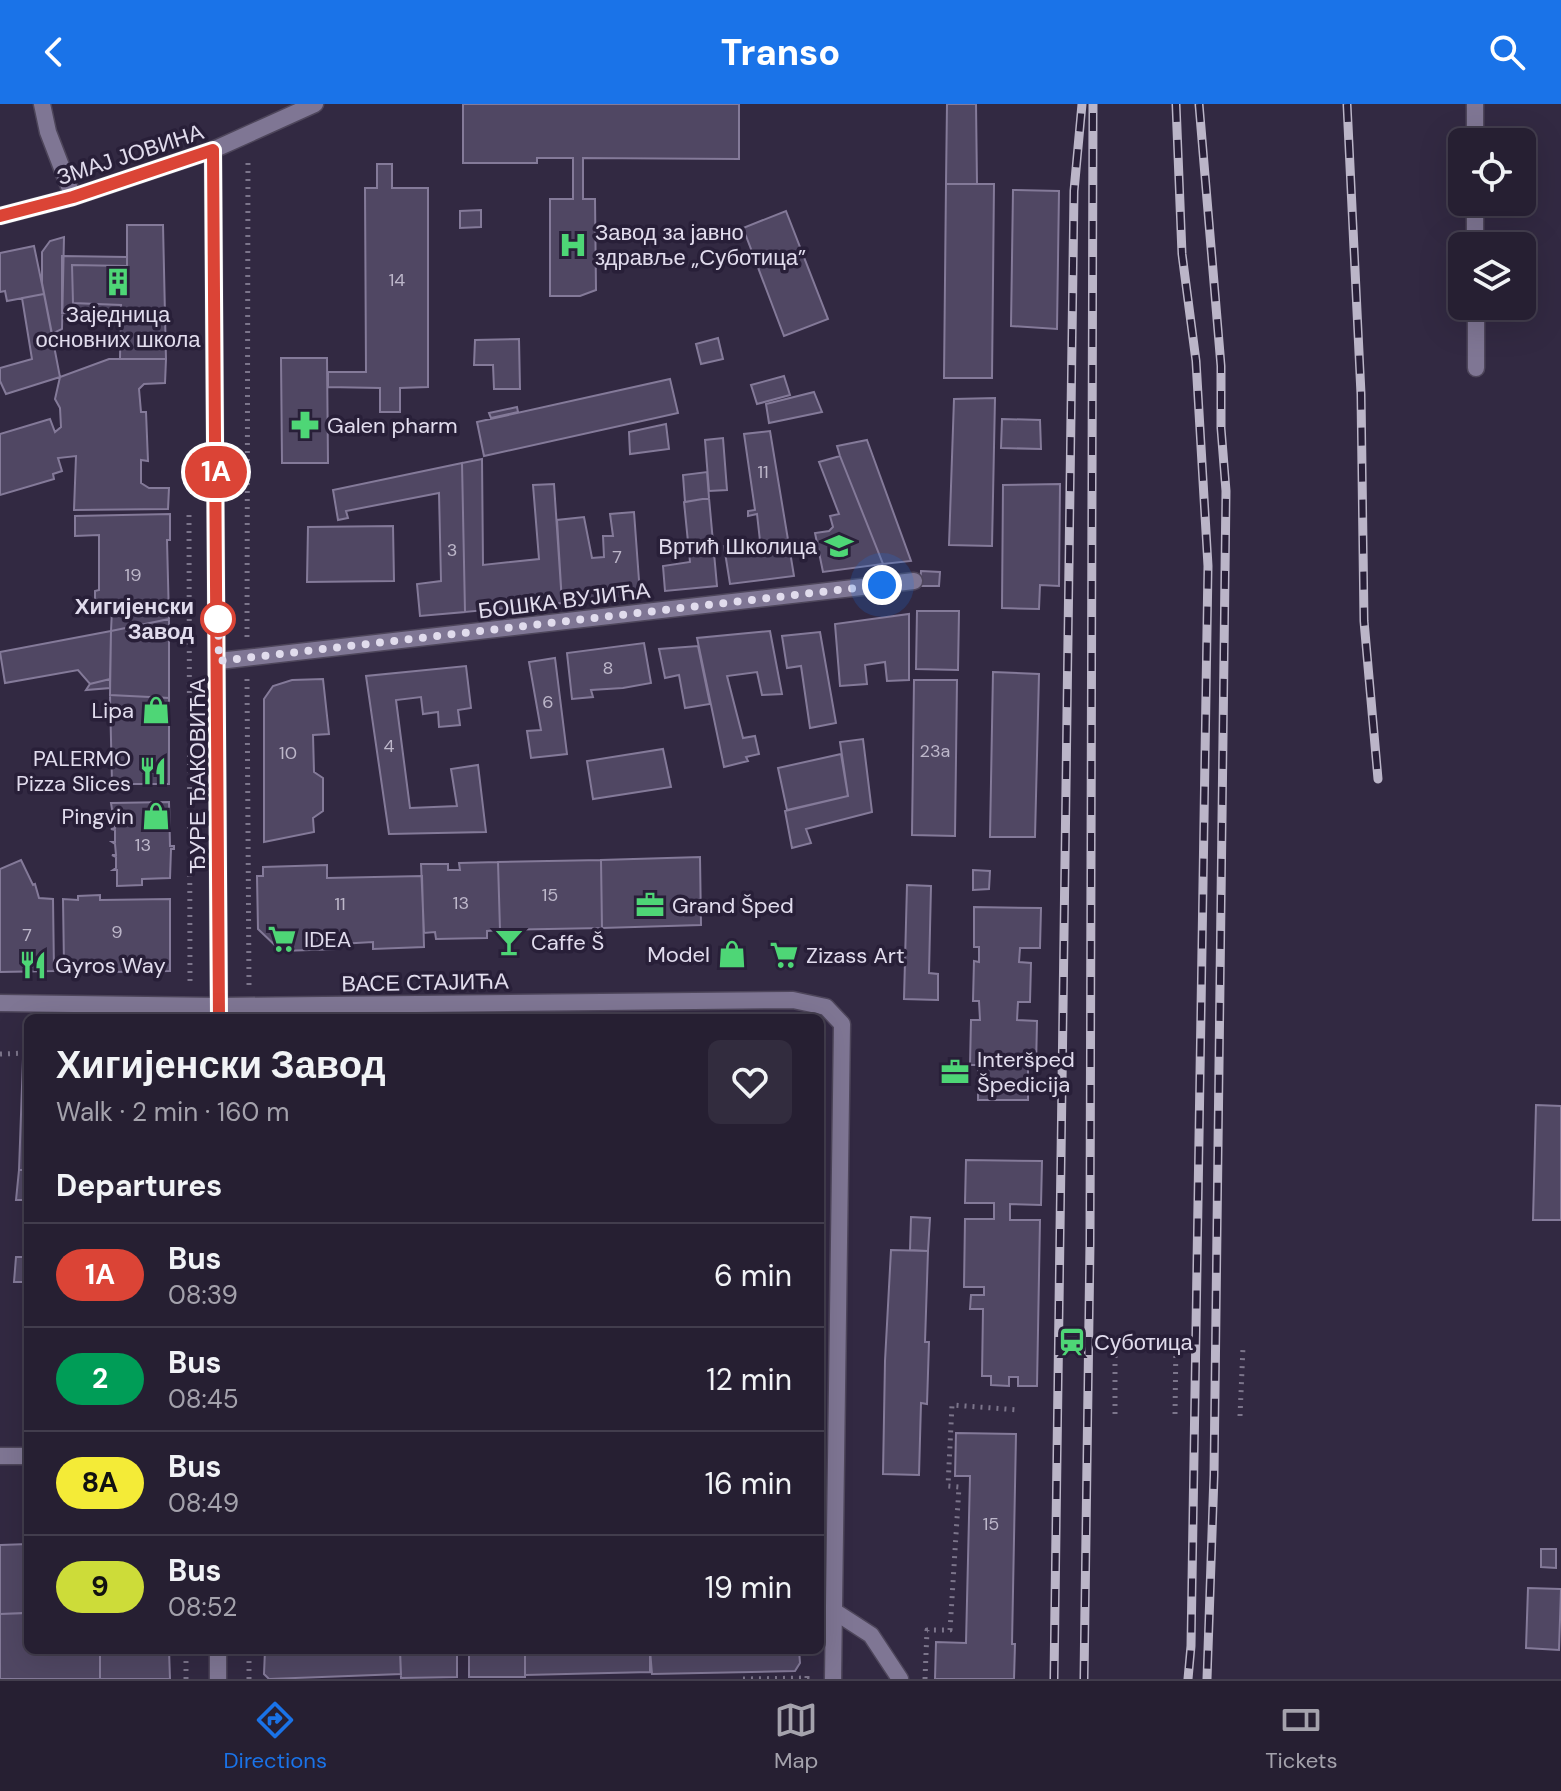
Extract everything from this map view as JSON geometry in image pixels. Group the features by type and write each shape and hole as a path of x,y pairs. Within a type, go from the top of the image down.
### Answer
{"street":[{"path":"42,104 48,132 73,197"},
{"name":"ЗМАЈ ЈОВИНА","path":"0,216 73,197 213,150 315,104"},
{"path":"1475,104 1475,128"},
{"name":"ЂУРЕ ЂАКОВИЋА","path":"213,150 219,661 219,1012"},
{"path":"1476,320 1476,368"},
{"name":"БОШКА ВУЈИЋА","path":"219,661 914,581"},
{"name":"ВАСЕ СТАЈИЋА","path":"0,1003 190,1005 219,1012 249,1005 793,1000 826,1007 842,1024 834,1611"},
{"path":"0,1456 24,1456"},
{"path":"833,1679 834,1611"},
{"path":"834,1611 871,1635 900,1679"},
{"path":"218,1654 218,1679"}],"path":[{"path":"248,134 249,1005"},
{"path":"189,503 190,1005"},
{"path":"0,1054 24,1053"},
{"path":"1115,1339 1115,1414"},
{"path":"1175,1414 1176,1341"},
{"path":"1240,1416 1243,1347"},
{"path":"925,1679 927,1630 950,1630 959,1487 948,1486 952,1405 1019,1410"},
{"path":"186,1654 186,1679"},
{"path":"249,1654 249,1679"},
{"path":"743,1679 807,1678 808,1664"}],"building":[{"name":"Завод за јавно здравље „Суботица”","path":"463,104 739,104 739,159 583,158 583,199 595,199 596,290 580,296 550,296 550,199 573,199 573,158 537,158 537,163 463,163"},
{"path":"947,104 976,104 977,184 946,184"},
{"path":"377,164 392,164 392,188 428,188 428,387 400,388 400,412 380,412 380,388 328,387 328,372 366,372 365,188 377,188"},
{"path":"946,184 994,184 992,378 944,378"},
{"path":"1013,190 1059,191 1057,329 1011,326"},
{"path":"481,210 481,227 460,228 460,211"},
{"path":"786,211 828,319 784,336 743,228"},
{"name":"Заједница основних школа","path":"127,225 163,225 166,359 120,359 121,305 73,303 72,265 127,266"},
{"path":"64,237 62,329 52,334 42,283 42,252 50,241"},
{"path":"34,246 44,294 7,301 5,291 0,292 0,253"},
{"path":"62,256 127,257 127,266 72,265 73,303 121,305 121,314 62,313"},
{"path":"44,294 60,377 6,394 0,381 0,368 32,359 22,298"},
{"path":"718,338 723,359 701,364 696,344"},
{"path":"519,339 520,389 494,389 493,365 474,365 475,340"},
{"name":"Galen pharm","path":"281,358 327,358 328,463 282,463"},
{"path":"109,359 166,359 165,383 144,384 139,389 141,412 146,412 148,461 141,460 141,483 149,488 169,488 168,509 74,510 76,456 58,458 62,471 53,474 54,479 0,495 0,434 50,419 55,432 61,427 60,408 55,399 60,377"},
{"path":"784,376 790,395 757,404 751,385"},
{"path":"670,379 678,413 484,456 477,422"},
{"path":"814,392 822,412 769,423 766,404"},
{"path":"995,398 992,546 949,545 954,399"},
{"path":"517,407 518,412 491,418 489,413"},
{"path":"1002,419 1040,420 1041,449 1001,448"},
{"path":"666,424 669,449 630,454 629,432"},
{"path":"770,431 794,576 730,584 724,546 760,541 757,514 748,516 748,511 755,510 744,434"},
{"path":"723,438 727,490 709,491 705,440"},
{"path":"867,440 911,561 883,564 840,456 837,446"},
{"path":"840,456 883,564 823,572 815,533 829,531 833,527 830,516 839,514 819,462"},
{"path":"482,459 483,565 539,559 533,485 554,484 562,603 465,612 462,463"},
{"path":"462,463 465,612 420,616 417,584 441,581 439,493 346,511 348,518 338,520 333,490"},
{"path":"707,472 709,498 685,502 683,475"},
{"path":"1060,484 1059,586 1040,585 1039,609 1002,608 1003,485"},
{"path":"709,498 717,586 665,591 663,566 690,562 684,502"},
{"path":"634,512 640,594 562,603 557,520 584,517 592,558 604,557 603,536 613,536 610,514"},
{"path":"170,514 170,540 167,540 169,619 111,631 112,609 95,609 95,591 99,590 99,535 75,536 75,516"},
{"path":"393,526 394,581 307,582 308,527"},
{"path":"921,571 940,572 939,586 920,586"},
{"path":"917,611 959,611 958,670 916,669"},
{"path":"909,614 909,680 887,681 885,662 865,665 867,684 840,686 835,624"},
{"path":"169,619 169,698 110,695 111,631"},
{"path":"111,631 110,679 90,684 78,670 5,683 0,652"},
{"path":"770,631 782,694 762,695 757,672 727,676 743,738 755,736 759,754 746,757 748,761 724,767 697,638"},
{"path":"820,632 836,723 810,728 801,666 787,668 782,636"},
{"path":"644,643 651,683 591,690 593,697 572,699 567,653"},
{"path":"698,646 710,704 685,708 679,675 665,678 659,649"},
{"path":"555,658 567,754 531,758 527,731 541,730 529,662"},
{"path":"466,666 471,708 458,710 460,725 439,727 438,712 423,714 421,697 396,700 410,808 457,806 451,769 478,765 486,832 389,834 366,676"},
{"path":"993,672 1039,674 1035,837 990,837"},
{"path":"110,679 110,688 86,690 90,684"},
{"path":"323,679 329,734 313,735 314,772 323,778 323,811 313,818 314,832 264,842 264,699 273,686 292,680"},
{"path":"914,680 957,680 955,836 912,835"},
{"path":"110,695 169,698 169,784 112,784"},
{"path":"863,739 872,812 806,829 811,843 792,848 785,811 848,796 840,742"},
{"path":"663,749 671,787 593,799 587,761"},
{"path":"841,754 848,796 787,810 778,768"},
{"path":"169,802 170,846 174,846 171,849 170,878 142,879 142,885 117,886 117,870 113,870 116,868 116,857 112,855 116,855 112,842 115,842 115,830 111,829 115,828 111,803"},
{"path":"700,857 701,925 602,928 601,860"},
{"path":"21,860 39,898 53,899 54,971 0,972 0,869"},
{"path":"601,860 602,928 500,930 498,862"},
{"path":"498,862 500,930 487,931 487,938 436,939 435,932 424,933 421,864 448,864 448,870 460,870 459,863"},
{"path":"327,865 327,878 422,876 424,947 373,949 373,942 339,944 340,949 281,951 258,929 257,876 263,876 263,867"},
{"path":"973,870 990,871 989,889 973,890"},
{"path":"907,885 931,886 929,973 938,974 938,1000 904,999"},
{"path":"100,895 100,900 170,899 170,971 113,972 112,964 64,965 63,899 78,900 78,896"},
{"path":"974,907 1041,908 1040,948 1020,948 1019,962 1031,963 1030,1002 1018,1002 1017,1020 1037,1021 1036,1069 1028,1069 1028,1100 978,1100 978,1065 970,1065 971,1020 980,1020 979,1001 973,1001 974,961 979,962 979,947 974,947"},
{"path":"23,1059 24,1059 24,1170 19,1170"},
{"path":"1536,1105 1561,1106 1561,1220 1533,1220"},
{"path":"966,1160 1042,1161 1041,1205 1010,1204 1010,1220 1040,1220 1037,1386 1018,1386 1018,1377 1009,1377 1009,1386 991,1385 991,1376 982,1376 983,1309 970,1309 971,1295 984,1295 984,1287 964,1287 965,1219 994,1219 994,1203 965,1203"},
{"path":"19,1170 24,1170 24,1200 16,1200"},
{"path":"911,1217 930,1218 928,1251 910,1250"},
{"path":"891,1250 928,1251 925,1342 929,1342 927,1404 921,1403 919,1475 883,1474"},
{"path":"16,1257 24,1257 24,1282 14,1282"},
{"path":"956,1433 1016,1434 1014,1679 935,1679 936,1642 966,1643 970,1476 955,1476"},
{"path":"24,1544 24,1613 0,1614 0,1545"},
{"path":"1541,1549 1556,1549 1556,1568 1541,1567"},
{"path":"1528,1588 1561,1589 1559,1650 1526,1648"},
{"path":"24,1613 24,1654 100,1654 100,1679 0,1679 0,1614"},
{"path":"100,1654 169,1654 170,1679 100,1679"},
{"path":"265,1654 400,1654 401,1674 269,1679 264,1674"},
{"path":"400,1654 457,1654 457,1677 401,1678"},
{"path":"469,1654 525,1654 525,1677 469,1677"},
{"path":"525,1654 650,1654 650,1672 525,1675"},
{"path":"650,1654 799,1654 800,1663 795,1671 652,1674"}],"railway":[{"path":"1054,1679 1074,191 1082,104"},
{"path":"1084,1679 1090,1243 1093,104"},
{"path":"1176,104 1182,254 1196,361 1208,566 1191,1646 1188,1679"},
{"path":"1199,104 1221,366 1221,428 1226,491 1214,1475 1207,1679"},
{"path":"1347,104 1361,394 1364,621 1378,779"}],"bus line":[{"name":"1A","path":"0,216 73,197 213,150 219,644 219,1014"}],"place":[{"name":"Завод за јавно здравље „Суботица”","path":"573,245"},
{"name":"Заједница основних школа","path":"118,282"},
{"name":"Galen pharm","path":"305,425"},
{"name":"Вртић Школица","path":"839,546"},
{"name":"Хигијенски Завод","path":"218,619"},
{"name":"Lipa","path":"156,710"},
{"name":"PALERMO Pizza Slices","path":"153,771"},
{"name":"Pingvin","path":"156,816"},
{"name":"Grand Šped","path":"650,905"},
{"name":"IDEA","path":"282,939"},
{"name":"Caffe Š","path":"509,942"},
{"name":"Model","path":"732,954"},
{"name":"Zizass Art","path":"784,955"},
{"name":"Gyros Way","path":"33,965"},
{"name":"Interšped Špedicija","path":"955,1072"},
{"name":"Суботица","path":"1072,1342"}],"route":[{"path":"218,619 218,613 219,661 882,585"}]}
